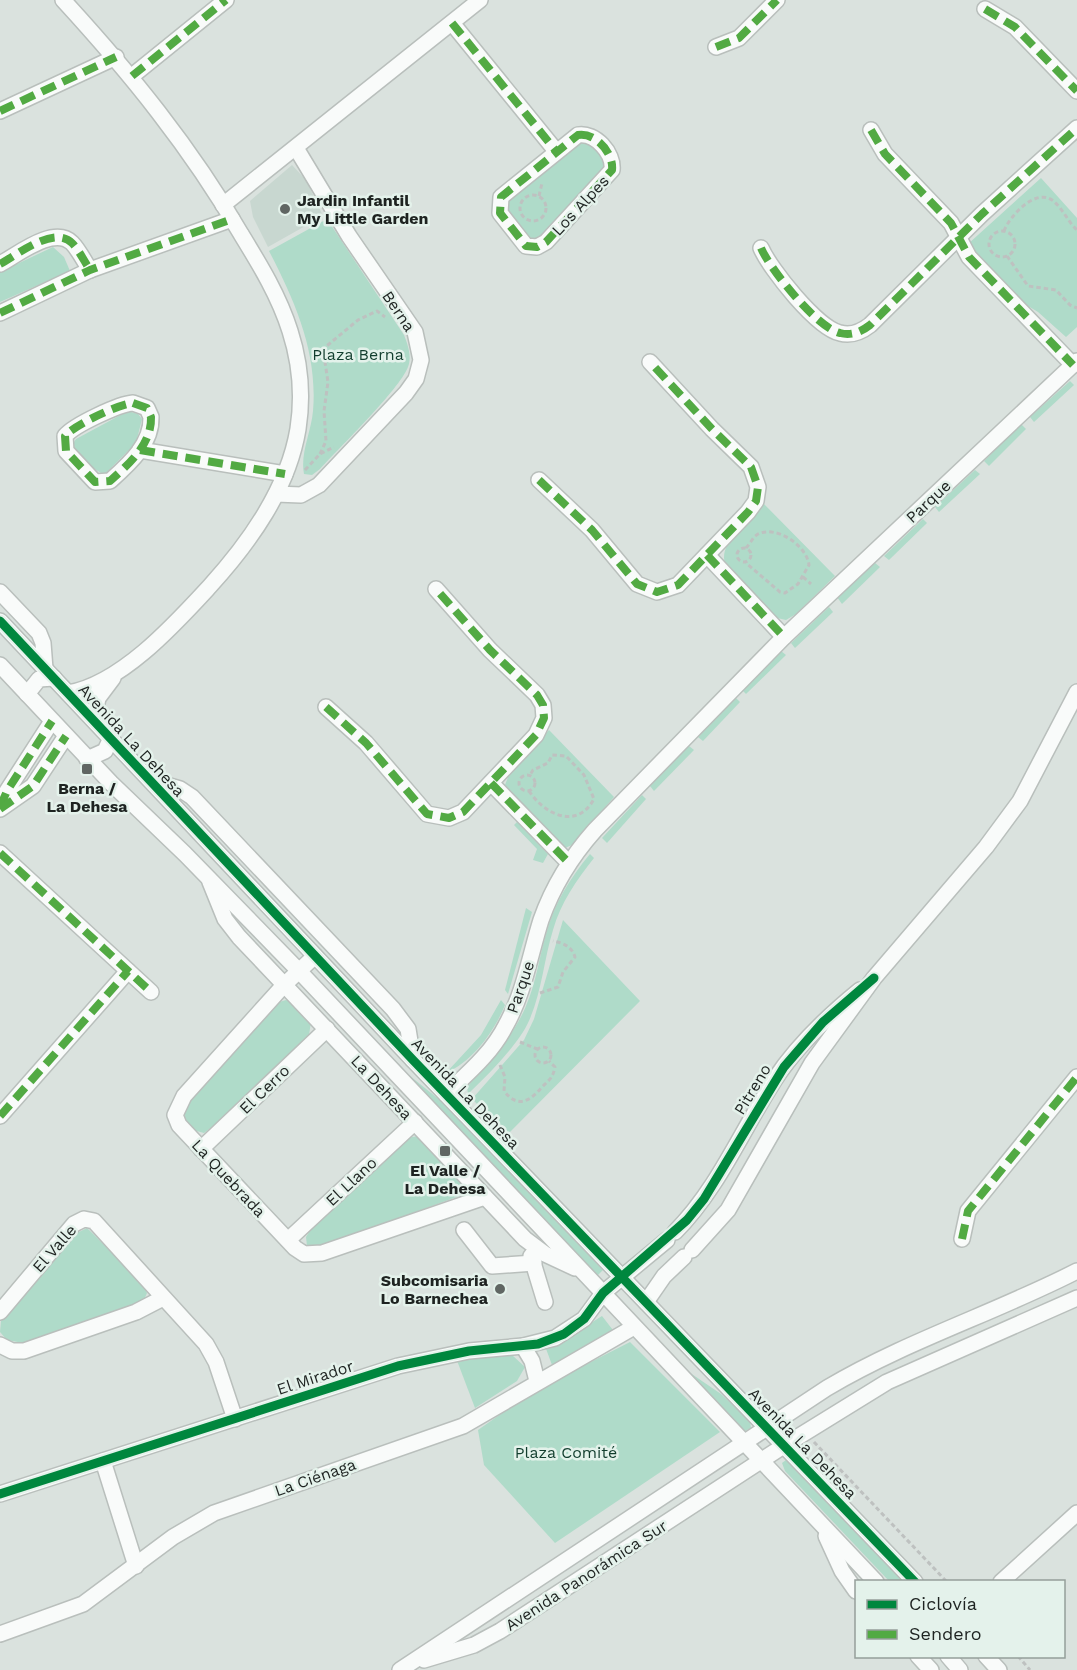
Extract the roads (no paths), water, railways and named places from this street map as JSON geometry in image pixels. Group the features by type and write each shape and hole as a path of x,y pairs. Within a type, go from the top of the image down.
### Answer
{"street":[{"path":"63,0 116,57 177,134 232,219 273,290 291,332 296,352 300,412 295,445 285,474 276,494 248,539 214,581 167,629 117,673 98,698 94,720"},
{"path":"132,76 226,0"},
{"path":"223,205 480,0"},
{"path":"716,47 739,38 777,0"},
{"path":"985,9 1015,27 1077,91"},
{"path":"452,23 556,152"},
{"path":"0,111 116,57"},
{"path":"761,248 778,277 825,325 840,333 856,333 870,325 958,238 1077,128"},
{"name":"Parque","path":"446,1094 489,1052 506,1026 517,1001 546,908 569,863 595,830 784,637 1075,363 969,257 951,223 885,154 871,130"},
{"name":"Los Alpes","path":"578,135 590,135 609,154 612,170 546,242 537,247 526,246 502,217 499,208 501,197 556,152 578,135"},
{"name":"Berna","path":"276,494 301,495 319,485 406,393 416,379 421,360 415,332 349,236 296,148"},
{"path":"0,313 90,270 232,219"},
{"path":"0,264 47,239 58,236 72,243 90,270"},
{"path":"539,480 585,523 632,579 643,588 657,592 671,589 707,555 752,507 757,494 757,480 751,467 705,422 650,362"},
{"path":"133,403 147,408 151,417 140,450 110,481 101,483 91,479 70,456 64,441 72,429 133,403"},
{"path":"140,450 285,474"},
{"path":"707,555 784,637"},
{"path":"326,707 366,743 427,814 441,818 456,815 491,783 540,730 544,718 543,705 537,694 484,645 436,589"},
{"path":"0,592 39,633 43,643 50,674 39,679 27,694"},
{"name":"Avenida La Dehesa","path":"0,621 413,1060 914,1580"},
{"path":"0,665 87,759 208,877 299,971 875,1580"},
{"path":"68,693 87,689 117,673"},
{"name":"Pitreno","path":"646,1302 664,1276 688,1254 728,1210 812,1063 874,978 1011,814 1029,786 1054,733 1076,694"},
{"path":"0,808 7,791 52,722"},
{"path":"0,808 33,786 66,736"},
{"path":"87,759 105,751 111,738"},
{"name":"Avenida La Dehesa","path":"150,780 180,789 192,797 385,1000 406,1024 413,1060"},
{"path":"491,783 569,863"},
{"path":"0,853 151,992"},
{"name":"La Dehesa","path":"208,877 221,911 232,929 485,1197 525,1239 545,1254 583,1272"},
{"name":"La Quebrada","path":"315,956 284,985 179,1103 176,1119 201,1149 304,1254 315,1254 485,1197"},
{"path":"0,1116 128,971"},
{"name":"Pitreno","path":"621,1276 671,1236 704,1199 776,1078 795,1052 824,1022 874,978"},
{"name":"El Cerro","path":"201,1149 327,1029"},
{"path":"962,1239 962,1230 968,1211 1077,1077"},
{"name":"El Llano","path":"288,1240 415,1122"},
{"name":"Pitreno","path":"742,1135 756,1134 765,1146"},
{"name":"El Valle","path":"0,1312 70,1229 84,1220 97,1224 212,1354 235,1419"},
{"path":"464,1230 492,1266 534,1263"},
{"path":"525,1239 545,1302"},
{"name":"Avenida Panorámica Sur","path":"401,1669 767,1426 860,1369 1020,1299 1077,1271"},
{"name":"El Mirador","path":"0,1494 418,1361 469,1351 523,1346 555,1338 575,1327 592,1311 603,1293 621,1276"},
{"path":"0,1345 12,1351 24,1351 136,1312 163,1298"},
{"name":"Avenida Panorámica Sur","path":"401,1669 474,1645 500,1631 785,1445 888,1382 1077,1298"},
{"name":"La Ciénaga","path":"0,1634 75,1608 186,1529 214,1513 463,1426 537,1381 610,1343 634,1327"},
{"path":"523,1346 532,1361 537,1381"},
{"path":"103,1461 136,1566"},
{"path":"1002,1580 1077,1513"},
{"path":"822,1525 842,1571 855,1590"},
{"path":"920,1658 931,1670"},
{"path":"950,1658 960,1670"},
{"path":"988,1658 999,1670"}],"place":[{"name":"Jardin Infantil My Little Garden","path":"285,209"},
{"name":"Berna / La Dehesa","path":"87,769"},
{"name":"El Valle / La Dehesa","path":"445,1151"},
{"name":"Subcomisaria Lo Barnechea","path":"500,1289"}],"park label":[{"name":"Plaza Berna","path":"358,354"},
{"name":"Plaza Comité","path":"566,1452"}]}
